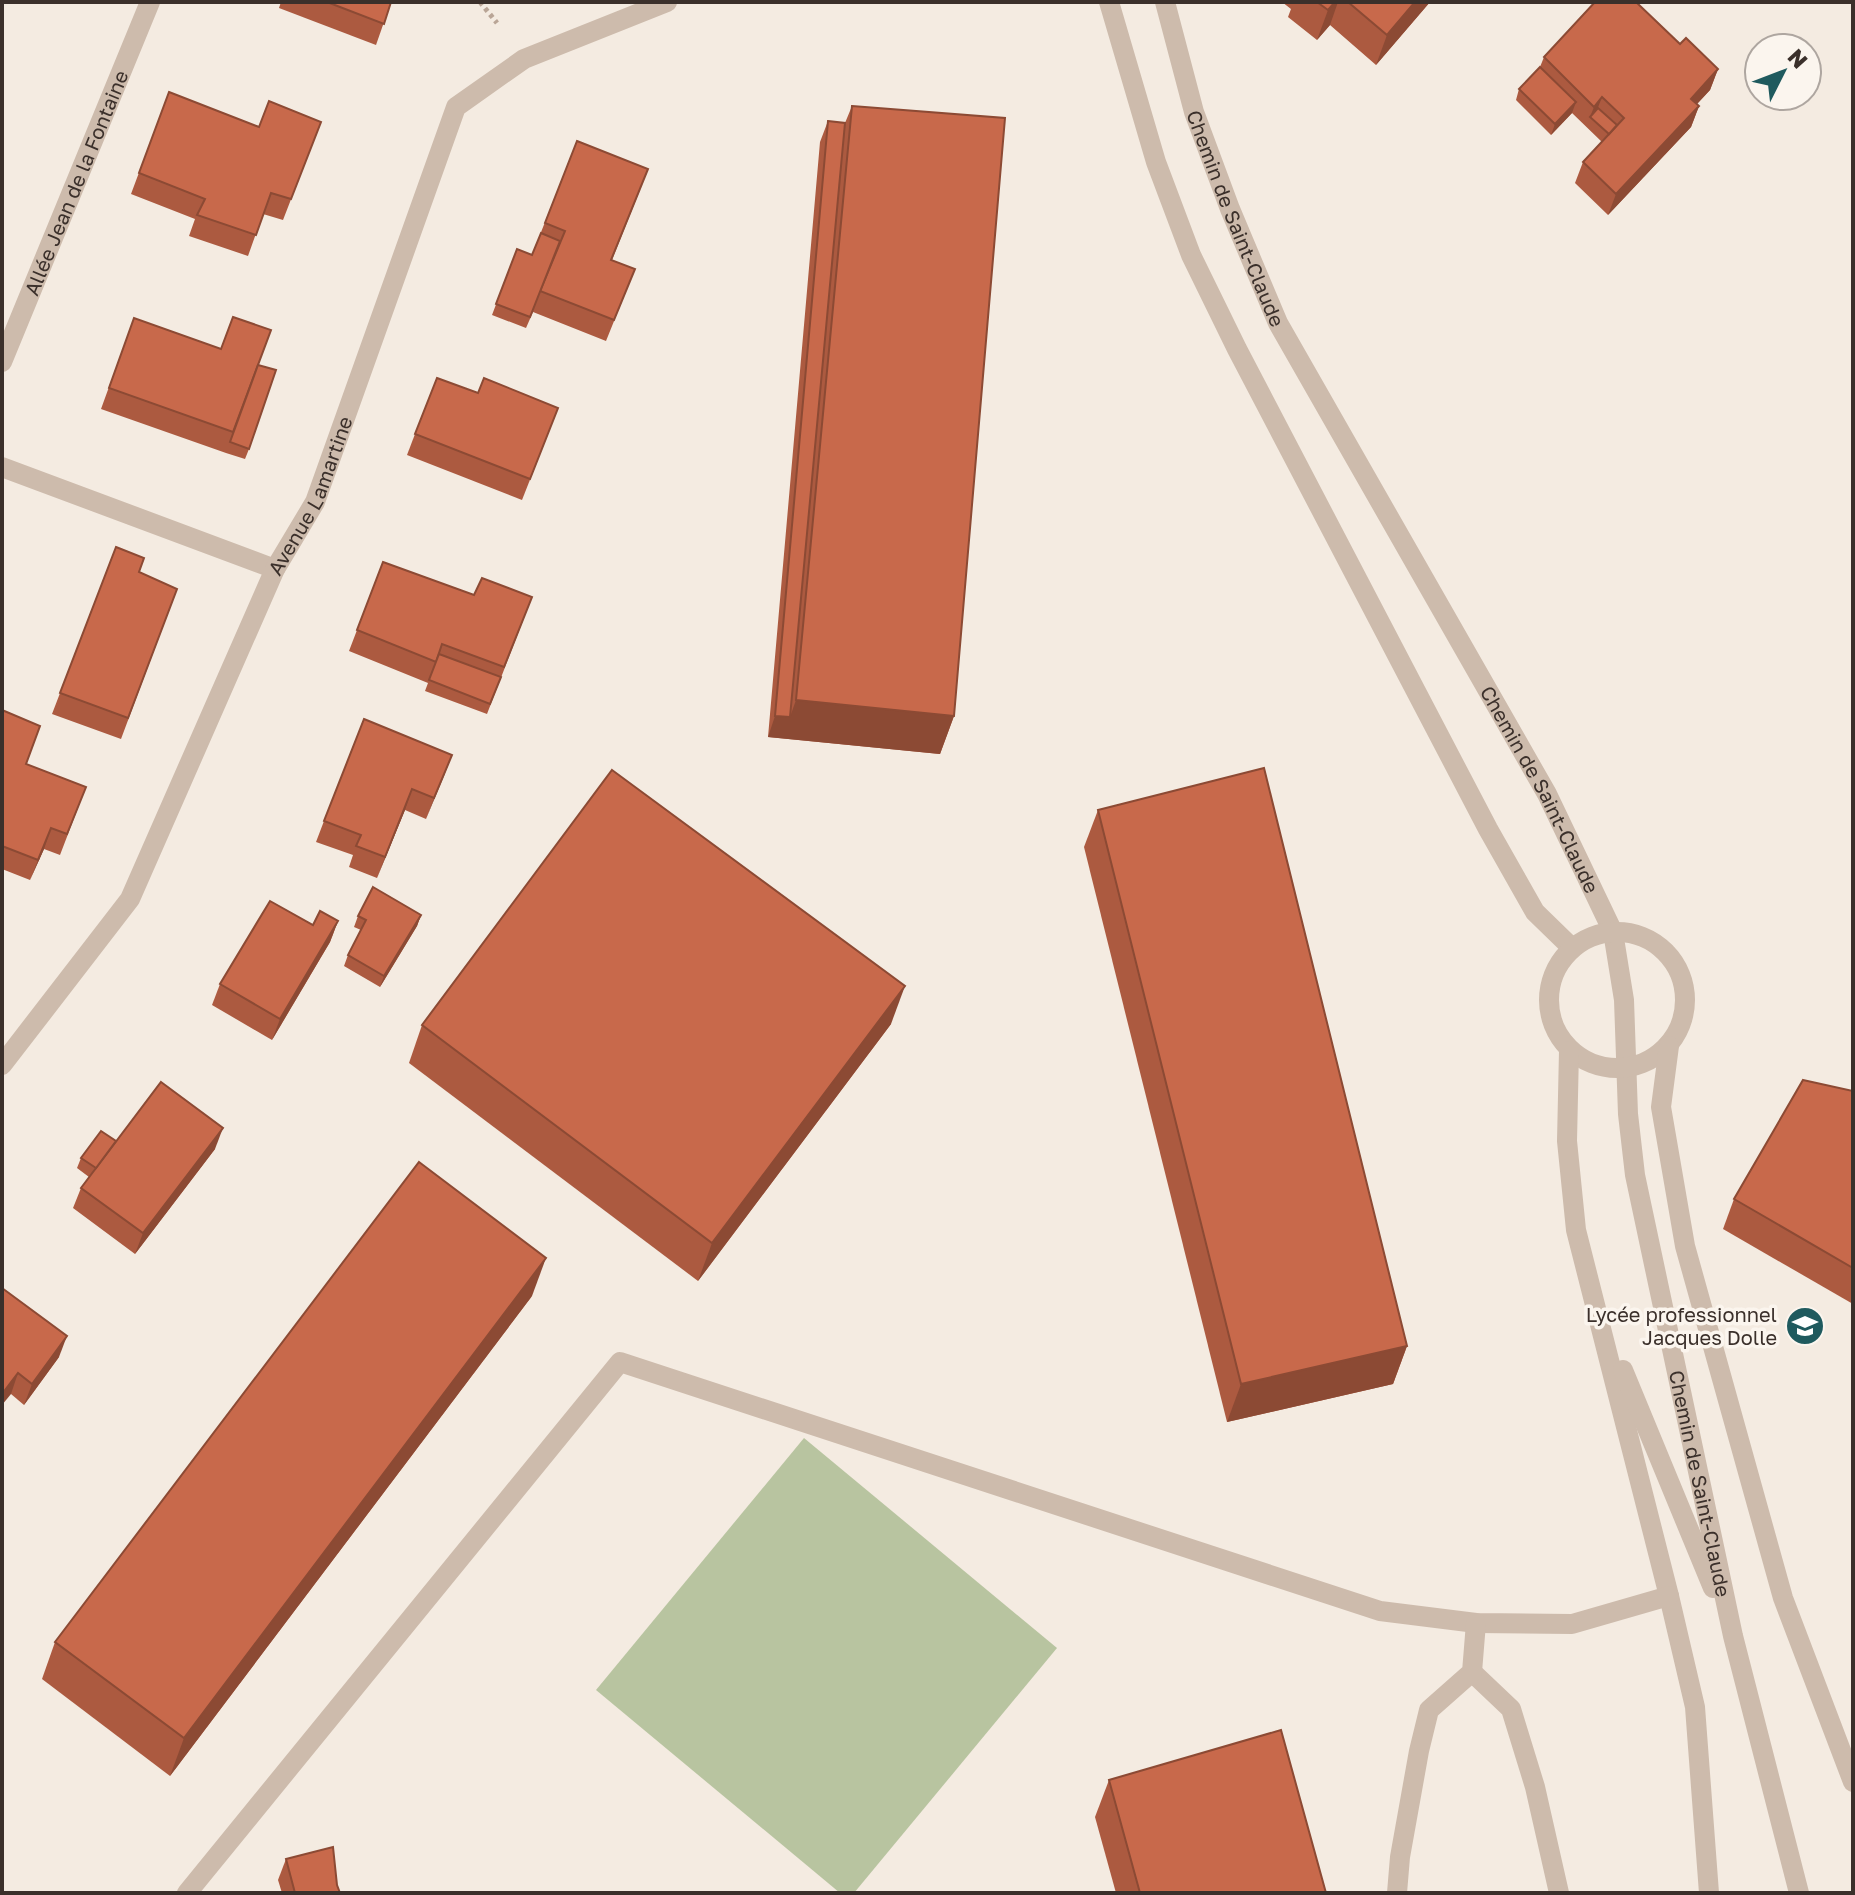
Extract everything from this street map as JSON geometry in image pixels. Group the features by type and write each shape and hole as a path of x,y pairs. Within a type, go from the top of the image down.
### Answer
{"street":[{"name":"Allée Jean de la Fontaine","path":"2,362 150,2"},
{"name":"Avenue Lamartine","path":"2,1065 130,899 275,569 315,502 456,107 524,59 667,2"},
{"path":"1109,2 1156,162 1191,255 1223,322 1488,829 1535,912 1572,948"},
{"name":"Chemin de Saint-Claude","path":"1165,2 1194,112 1230,209 1278,323 1547,794 1613,932 1624,1000 1628,1114 1635,1175 1733,1636 1799,1893"},
{"path":"2,467 275,569"},
{"path":"1613,932 1584,939 1557,965 1549,987 1548,1010 1555,1032 1569,1051 1596,1066 1627,1069 1649,1061 1669,1046"},
{"name":"Chemin de Saint-Claude","path":"1613,932 1645,938 1659,947 1680,973 1685,992 1685,1011 1679,1030 1669,1046 1661,1107 1685,1246 1783,1598 1853,1782"},
{"name":"Chemin de Saint-Claude","path":"1569,1051 1567,1141 1576,1230 1695,1707 1709,1893"},
{"name":"Chemin de Saint-Claude","path":"1596,1308 1733,1636"},
{"path":"187,1893 620,1362 1380,1611 1476,1623 1572,1624 1669,1596"},
{"path":"1397,1893 1402,1842 1429,1710 1472,1672 1476,1623"},
{"path":"1472,1672 1511,1709 1535,1787 1559,1893"}],"green space":[{"path":"804,1438 1057,1648 854,1893 840,1893 596,1690"}],"building":[{"path":"327,2 391,2 384,24"},
{"path":"1317,2 1335,2 1328,10"},
{"path":"1348,2 1415,2 1387,35"},
{"path":"1595,2 1636,2 1680,44 1686,38 1718,69 1691,99 1699,106 1616,194 1583,162 1624,118 1602,97 1594,107 1544,57"},
{"path":"1540,67 1576,102 1555,124 1519,89"},
{"path":"169,92 259,127 269,101 321,122 291,199 271,193 256,235 197,215 205,199 139,173"},
{"path":"852,106 1005,118 954,716 796,700"},
{"path":"1598,108 1617,125 1609,134 1590,117"},
{"path":"828,121 845,123 790,717 775,716"},
{"path":"577,141 648,169 611,260 635,269 614,320 540,291 565,231 545,223"},
{"path":"541,233 560,241 530,317 496,304 517,249 532,255"},
{"path":"233,317 271,330 233,432 109,388 134,318 221,349"},
{"path":"258,365 276,370 249,449 230,442"},
{"path":"437,378 478,393 484,378 558,408 530,479 415,434"},
{"path":"116,547 144,558 139,572 177,589 128,718 60,693"},
{"path":"383,562 474,595 482,578 532,597 504,667 442,644 436,662 357,630"},
{"path":"439,654 501,677 490,704 429,680"},
{"path":"2,710 40,726 26,764 86,787 67,834 51,828 38,860 2,846"},
{"path":"364,719 452,755 434,798 412,789 385,857 356,846 361,835 324,821"},
{"path":"1264,768 1407,1346 1241,1384 1098,810"},
{"path":"612,770 905,986 712,1243 422,1025"},
{"path":"373,887 421,915 384,976 348,955 366,920 358,916"},
{"path":"270,901 313,925 320,911 338,921 280,1019 220,984"},
{"path":"1803,1080 1853,1091 1853,1268 1734,1199"},
{"path":"161,1082 223,1128 143,1233 81,1188"},
{"path":"101,1131 116,1141 96,1168 81,1158"},
{"path":"419,1162 546,1258 184,1738 55,1642"},
{"path":"2,1288 67,1336 32,1384 18,1373 2,1394"},
{"path":"1281,1730 1326,1893 1140,1893 1109,1780"},
{"path":"333,1847 340,1893 295,1893 286,1859"}],"place":[{"name":"Lycée professionnel Jacques Dolle","path":"1805,1326"}]}
